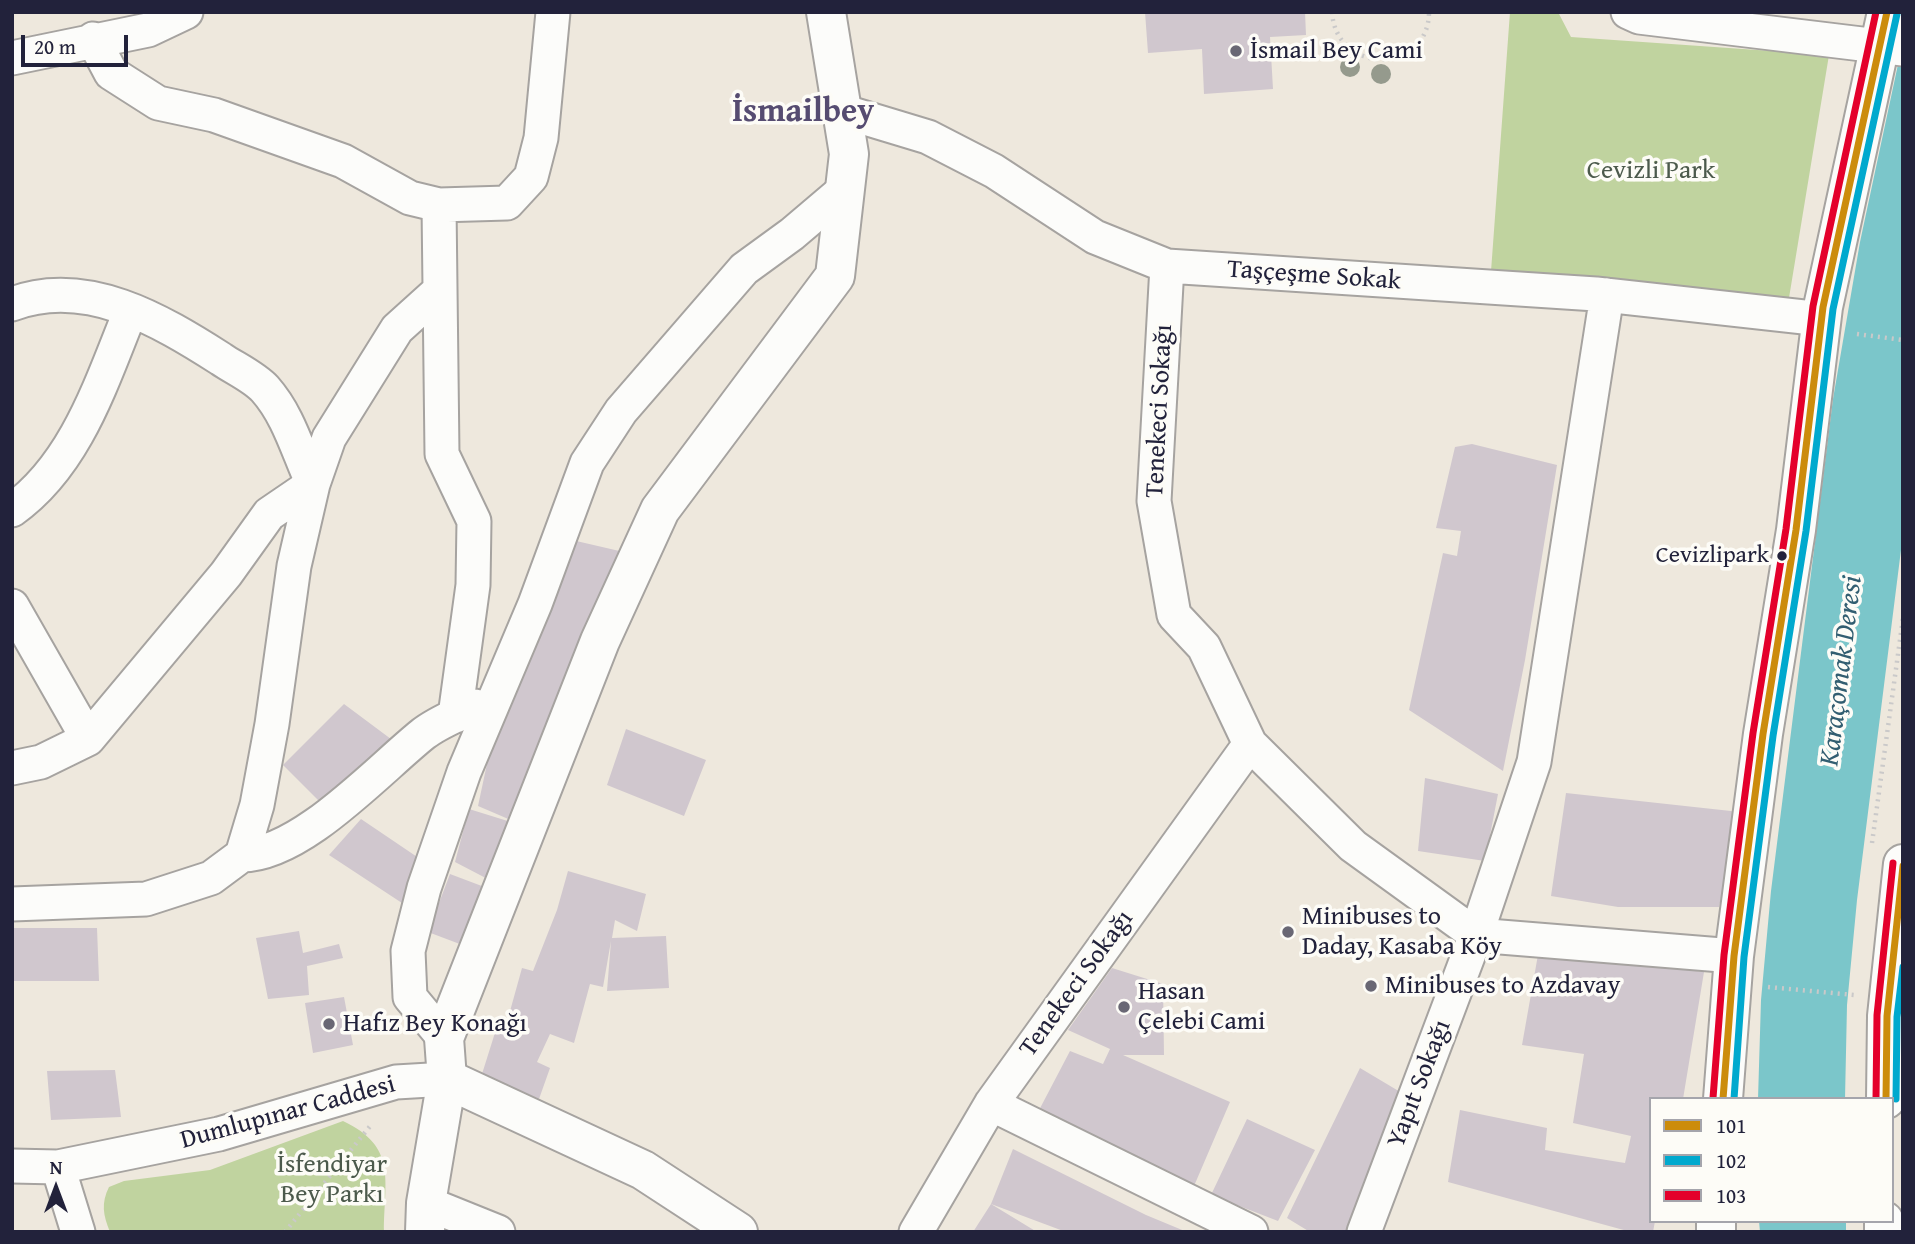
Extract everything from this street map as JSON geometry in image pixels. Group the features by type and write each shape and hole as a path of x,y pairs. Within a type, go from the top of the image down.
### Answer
{"main road":[{"path":"425,1217 447,1079 444,1038 600,641 660,510 835,276 849,154 826,12"},
{"path":"1723,1097 1734,956 1763,734 1796,530 1890,35"},
{"path":"1885,1097 1888,1002 1903,864"},
{"name":"Dumlupınar Caddesi","path":"447,1079 643,1170 738,1232"}],"street":[{"path":"93,39 111,73 158,103 214,115 330,156 410,198 439,205 507,203 530,177 541,138 553,12"},
{"path":"1628,12 1639,17 1890,35"},
{"path":"12,58 93,39 148,30 179,14"},
{"name":"Taşçeşme Sokak","path":"842,111 928,137 993,171 1095,237 1167,265 1607,295 1834,326"},
{"path":"444,1038 410,997 408,951 424,888 495,695 536,604 587,463 621,411 744,269 792,234 845,188"},
{"path":"439,205 442,454 474,521 472,585 454,716"},
{"name":"Tenekeci Sokağı","path":"1167,265 1154,501 1174,615 1204,647 1250,744 1353,846 1476,935"},
{"path":"242,855 257,805 272,724 294,566 313,484 329,438 375,360 397,329 438,292"},
{"path":"12,304 35,295 90,297 131,310 182,335 263,387 283,413 313,484"},
{"name":"Yapıt Sokağı","path":"1364,1232 1476,935 1534,762 1607,295"},
{"path":"12,510 35,494 70,446 94,400 131,310"},
{"path":"12,768 41,762 88,739 226,574 269,514 313,484"},
{"path":"12,606 88,739"},
{"path":"12,904 146,900 211,878 242,855 262,855 295,840 426,732 495,695"},
{"name":"Tenekeci Sokağı","path":"916,1232 991,1104 1250,744"},
{"path":"1476,935 1734,956"},
{"name":"Dumlupınar Caddesi","path":"12,1166 58,1167 219,1134 396,1082 447,1079"},
{"path":"991,1104 1251,1232"},
{"path":"58,1167 78,1232"},
{"path":"425,1217 498,1232"}],"path":[{"path":"1332,12 1338,36 1349,49 1377,60 1406,54 1418,44 1426,32 1430,12"},
{"path":"1834,326 1903,340"},
{"path":"1763,986 1888,1002"},
{"path":"285,1232 348,1150 366,1134"}],"green space":[{"name":"Cevizli Park","path":"1510,12 1558,12 1571,37 1829,55 1787,310 1490,285"},
{"name":"İsfendiyar Bey Parkı","path":"343,1121 361,1131 373,1142 380,1154 386,1181 384,1232 110,1232 104,1209 109,1187 124,1181 210,1170"}],"water":[{"name":"Karaçomak Deresi","path":"1903,41 1903,534 1857,900 1847,1005 1845,1097 1758,1097 1761,1000 1771,891 1833,399 1860,242"},
{"path":"1759,1223 1846,1223 1846,1232 1760,1232"}],"building":[{"name":"İsmail Bey Cami","path":"1145,12 1305,12 1306,35 1270,37 1273,89 1204,94 1202,49 1148,53"},
{"path":"1472,444 1557,465 1525,660 1503,771 1409,710 1443,553 1457,556 1461,531 1436,528 1455,447"},
{"path":"572,540 628,553 608,609 599,609 584,636 596,642 552,751 527,827 478,806 494,731 514,672 557,586"},
{"path":"344,704 399,745 326,808 283,765"},
{"path":"626,729 706,760 684,816 607,785"},
{"path":"1425,778 1498,794 1485,861 1418,851"},
{"path":"1566,793 1740,812 1719,907 1618,907 1551,896"},
{"path":"469,809 527,827 503,887 455,862"},
{"path":"361,819 432,867 405,905 329,855"},
{"path":"568,871 646,894 637,931 615,920 612,938 666,936 669,988 607,991 611,941 603,987 590,984 574,1043 550,1034 537,1062 550,1068 539,1099 482,1074 499,1020 507,1022 522,968 533,971 557,910"},
{"path":"450,874 495,891 473,949 428,932"},
{"path":"12,928 97,928 99,981 14,981"},
{"path":"299,931 303,953 339,944 343,958 307,966 309,995 268,999 256,938"},
{"path":"1539,949 1704,972 1683,1097 1649,1097 1649,1223 1655,1223 1653,1232 1631,1232 1448,1182 1460,1110 1547,1128 1545,1150 1625,1163 1631,1136 1573,1123 1584,1054 1522,1045"},
{"path":"1112,968 1163,984 1164,1055 1123,1055 1230,1102 1194,1186 1037,1114 1070,1051 1103,1064 1110,1049 1068,1030"},
{"name":"Hafız Bey Konağı","path":"344,997 353,1045 313,1053 305,1003"},
{"path":"1360,1068 1407,1096 1354,1232 1310,1232 1287,1218"},
{"path":"115,1070 121,1117 51,1120 47,1071"},
{"path":"1247,1119 1315,1150 1278,1221 1211,1195"},
{"path":"1013,1149 1146,1215 1187,1232 1066,1232 991,1204"},
{"path":"991,1204 1037,1232 973,1232"}],"transit line":[{"name":"103","path":"1713,1097 1724,955 1753,733 1786,529 1813,306 1876,12"},
{"name":"101","path":"1723,1097 1734,956 1763,734 1796,530 1823,307 1887,12"},
{"name":"102","path":"1734,1097 1744,957 1773,736 1806,531 1833,309 1897,14"},
{"name":"103","path":"1876,1097 1877,1015 1893,863"},
{"name":"101","path":"1886,1097 1887,1016 1903,866"},
{"name":"102","path":"1896,1099 1897,1017 1903,967"}],"place":[{"name":"İsmail Bey Cami","path":"1236,51"},
{"name":"Cevizlipark","path":"1782,556"},
{"name":"Minibuses to Daday, Kasaba Köy","path":"1288,932"},
{"name":"Minibuses to Azdavay","path":"1371,986"},
{"name":"Hasan Çelebi Cami","path":"1124,1007"},
{"name":"Hafız Bey Konağı","path":"329,1024"}],"district":[{"name":"İsmailbey","path":"803,113"}]}
